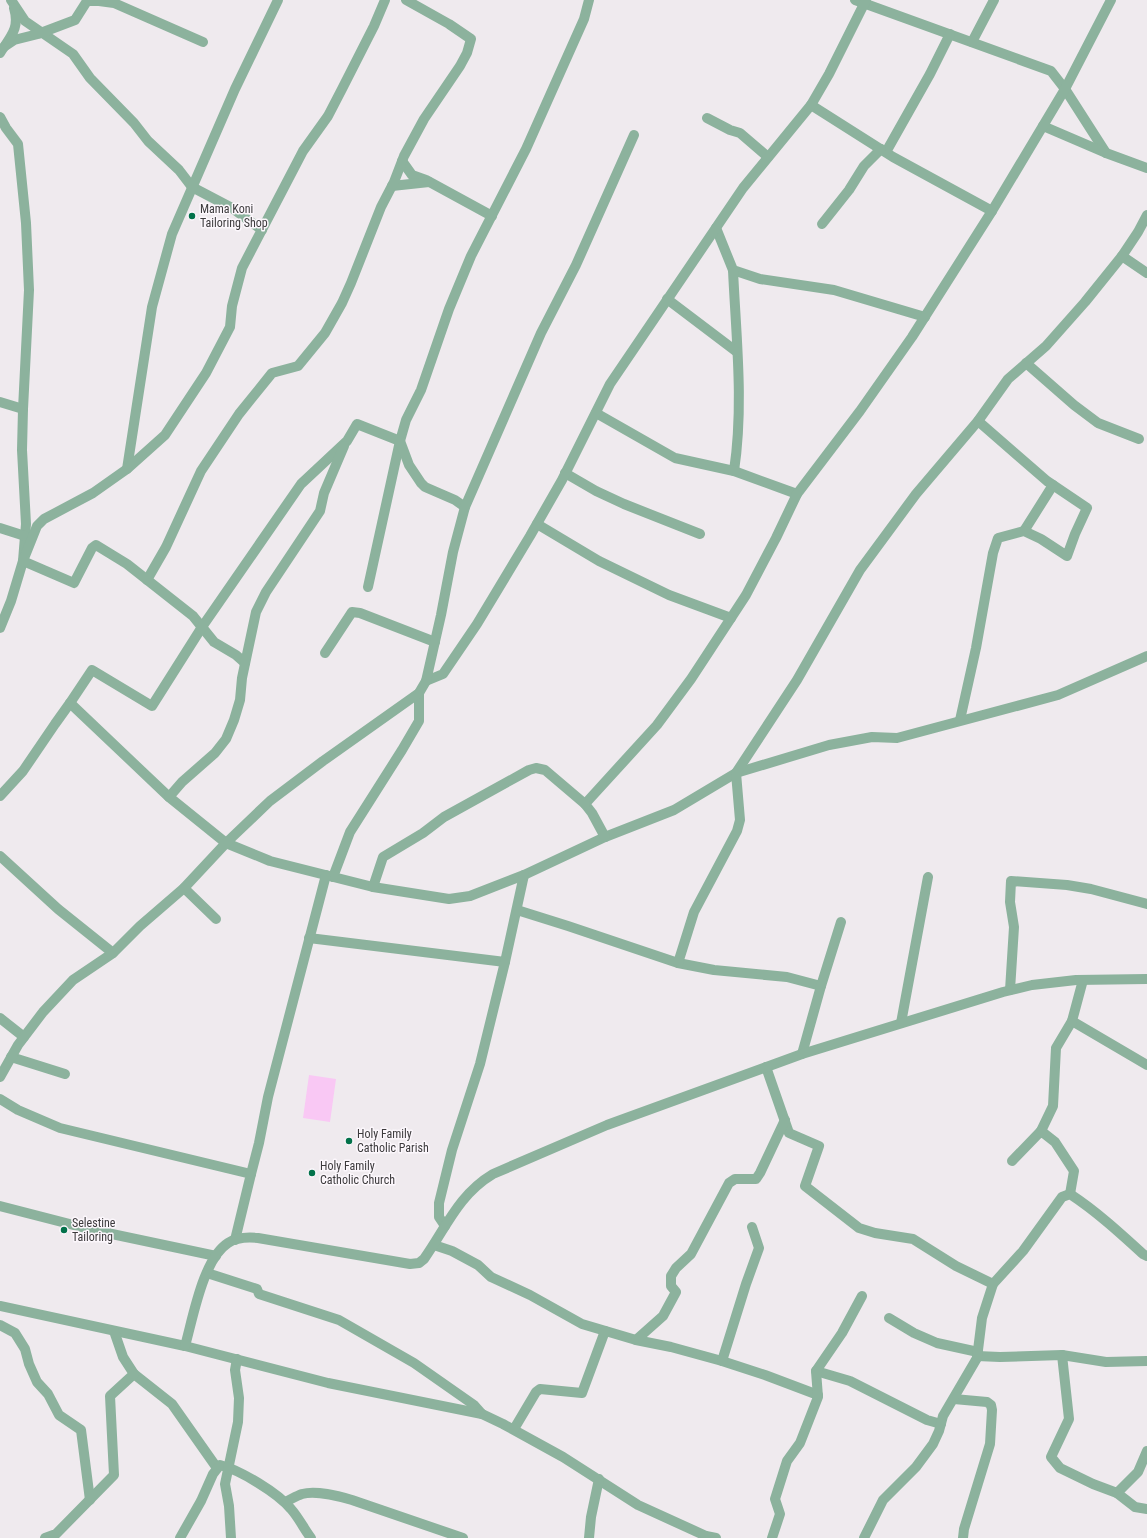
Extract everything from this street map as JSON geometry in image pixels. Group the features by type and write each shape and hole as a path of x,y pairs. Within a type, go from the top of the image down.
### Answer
{"street":[{"path":"127,469 152,307 172,234 235,89 278,0"},
{"path":"0,628 11,601 23,561 37,526 44,519 93,493 127,469 165,435 206,373 230,327 232,306 242,268 304,151 328,116 339,96 374,26 385,0"},
{"path":"147,580 166,547 201,471 239,414 272,373 298,366 325,333 342,303 381,207 392,186 402,161 424,119 460,66 467,53 471,39 449,24 406,0"},
{"path":"368,587 369,577 406,420 421,390 449,309 471,256 526,149 584,19 588,0"},
{"path":"972,42 994,0"},
{"path":"585,804 657,725 691,679 731,618 746,595 797,494 860,411 925,317 992,211 1065,89 1110,0"},
{"path":"13,1 25,20 73,54 90,78 134,123 148,141 179,170 192,187 232,208 262,230"},
{"path":"2,49 15,30 17,17 13,1"},
{"path":"2,49 14,40 43,33 75,20 87,1 117,2 203,42"},
{"path":"426,681 443,674 476,624 537,524 565,473 610,384 743,188 811,105 829,74 861,1 1051,71 1065,89 1106,153"},
{"path":"822,224 849,190 864,166 884,151 927,80 950,34"},
{"path":"811,105 884,151 992,211"},
{"path":"0,117 18,144 26,223 29,290 22,450 26,524 23,561"},
{"path":"707,118 730,130 740,133 768,157"},
{"path":"1043,126 1106,153 1147,168"},
{"path":"0,1077 24,1036 43,1012 73,980 113,953 140,926 184,888 226,843 270,801 322,761 419,693 426,681 453,552 465,507 541,333 576,265 634,135"},
{"path":"402,161 412,175 429,182 492,216"},
{"path":"392,186 429,182"},
{"path":"678,963 694,912 737,831 740,820 736,774 797,680 860,570 916,494 978,421 1008,379 1046,346 1085,302 1122,256 1147,216"},
{"path":"716,228 733,270 737,352 738,446 734,471"},
{"path":"1122,256 1147,273"},
{"path":"733,270 760,279 834,290 925,317"},
{"path":"668,299 737,352"},
{"path":"1026,363 1074,405 1098,423 1139,439"},
{"path":"0,402 23,409"},
{"path":"596,413 675,458 734,471 797,494"},
{"path":"960,720 976,648 993,553 998,538 1024,532 1041,538 1067,556 1087,508 1053,485 978,421"},
{"path":"169,796 215,752 226,739 240,700 244,663 255,616 266,592 320,511 324,493 347,441 357,424 400,441 409,465 420,484 455,500 465,507"},
{"path":"0,796 23,771 92,670 152,706 202,627 301,484 347,441"},
{"path":"565,473 596,491 624,504 700,534"},
{"path":"1024,532 1053,485"},
{"path":"537,524 599,561 662,592 731,618"},
{"path":"0,528 25,536"},
{"path":"23,561 74,583 92,548 96,545 127,564 194,616 214,642 236,655 244,663"},
{"path":"325,653 352,612 360,613 435,642"},
{"path":"70,703 169,796 226,843 270,861 373,887 434,897 461,898 524,876 605,837 674,810 736,774 829,745 872,737 897,738 1058,695 1147,656"},
{"path":"235,1240 259,1143 268,1096 309,938 330,876 350,832 402,750 419,720 419,693"},
{"path":"373,887 384,857 444,818 529,770 536,768 545,770 585,804 592,813 605,837"},
{"path":"0,856 58,909 113,953"},
{"path":"445,1226 439,1217 439,1203 452,1150 480,1064 524,876"},
{"path":"901,1023 928,878"},
{"path":"1010,990 1014,927 1010,902 1011,881 1067,885 1092,889 1147,904"},
{"path":"184,888 216,919"},
{"path":"517,910 678,963 714,970 787,977 821,986"},
{"path":"802,1054 841,922"},
{"path":"309,938 505,962"},
{"path":"185,1346 207,1273 216,1256 228,1243 235,1240 247,1237 258,1238 410,1264 416,1263 422,1260 434,1245 445,1226 473,1188 493,1174 607,1125 802,1054 1010,990 1051,982 1147,979"},
{"path":"1012,1161 1041,1131 1053,1106 1056,1048 1072,1021 1083,980"},
{"path":"0,1018 24,1036"},
{"path":"1072,1021 1147,1065"},
{"path":"11,1057 65,1074"},
{"path":"766,1067 789,1133 819,1146 805,1186 859,1228 875,1233 913,1239 956,1266 993,1284"},
{"path":"0,1098 18,1110 60,1128 251,1174"},
{"path":"636,1340 657,1321 666,1310 676,1292 671,1286 671,1276 676,1268 691,1254 729,1183 735,1180 756,1179 785,1120"},
{"path":"1041,1131 1054,1142 1074,1171 1070,1194"},
{"path":"864,1538 883,1500 922,1459 937,1436 943,1416 954,1399 977,1354 982,1318 993,1284 1023,1251 1062,1197 1070,1194"},
{"path":"1070,1194 1116,1229 1142,1254 1147,1256"},
{"path":"0,1206 80,1226 216,1256"},
{"path":"722,1361 743,1291 759,1248 752,1227"},
{"path":"434,1245 452,1251 478,1265 491,1277 530,1294 573,1320 636,1340 671,1347 722,1361 766,1375 818,1395"},
{"path":"207,1273 257,1289 259,1294 340,1320 414,1363 474,1405 482,1414"},
{"path":"772,1538 780,1514 775,1499 787,1461 800,1443 818,1395 816,1371 842,1333 862,1296"},
{"path":"0,1306 185,1346 328,1383 482,1414 514,1430 598,1479 638,1505 706,1536 716,1538"},
{"path":"889,1318 914,1333 937,1343 977,1354 1000,1357 1062,1355 1106,1362 1147,1361"},
{"path":"0,1326 15,1333 25,1349 29,1364 37,1382 48,1394 58,1415 81,1430 90,1500"},
{"path":"114,1331 123,1357 134,1374 172,1404 217,1468"},
{"path":"514,1430 536,1392 540,1389 582,1393 605,1331"},
{"path":"1062,1355 1069,1419 1051,1457 1060,1468 1093,1484 1117,1493 1135,1507 1147,1509"},
{"path":"230,1538 229,1506 225,1484 236,1432 239,1409 235,1370 237,1359"},
{"path":"816,1371 850,1381 927,1420 941,1424"},
{"path":"45,1538 56,1534 114,1476 110,1396 134,1374"},
{"path":"954,1399 987,1402 991,1405 992,1410 990,1444 964,1529 963,1538"},
{"path":"1117,1493 1138,1472 1147,1451"},
{"path":"180,1538 220,1465 229,1467 267,1489 285,1502 311,1538"},
{"path":"589,1538 598,1479"},
{"path":"285,1502 308,1493 338,1496 463,1538"}],"shaded area":[{"path":"309,1075 336,1079 330,1122 303,1118"}],"place":[{"name":"Mama Koni Tailoring Shop","path":"192,216"},
{"name":"Holy Family Catholic Parish","path":"349,1141"},
{"name":"Holy Family Catholic Church","path":"312,1173"},
{"name":"Selestine Tailoring","path":"64,1230"}]}
